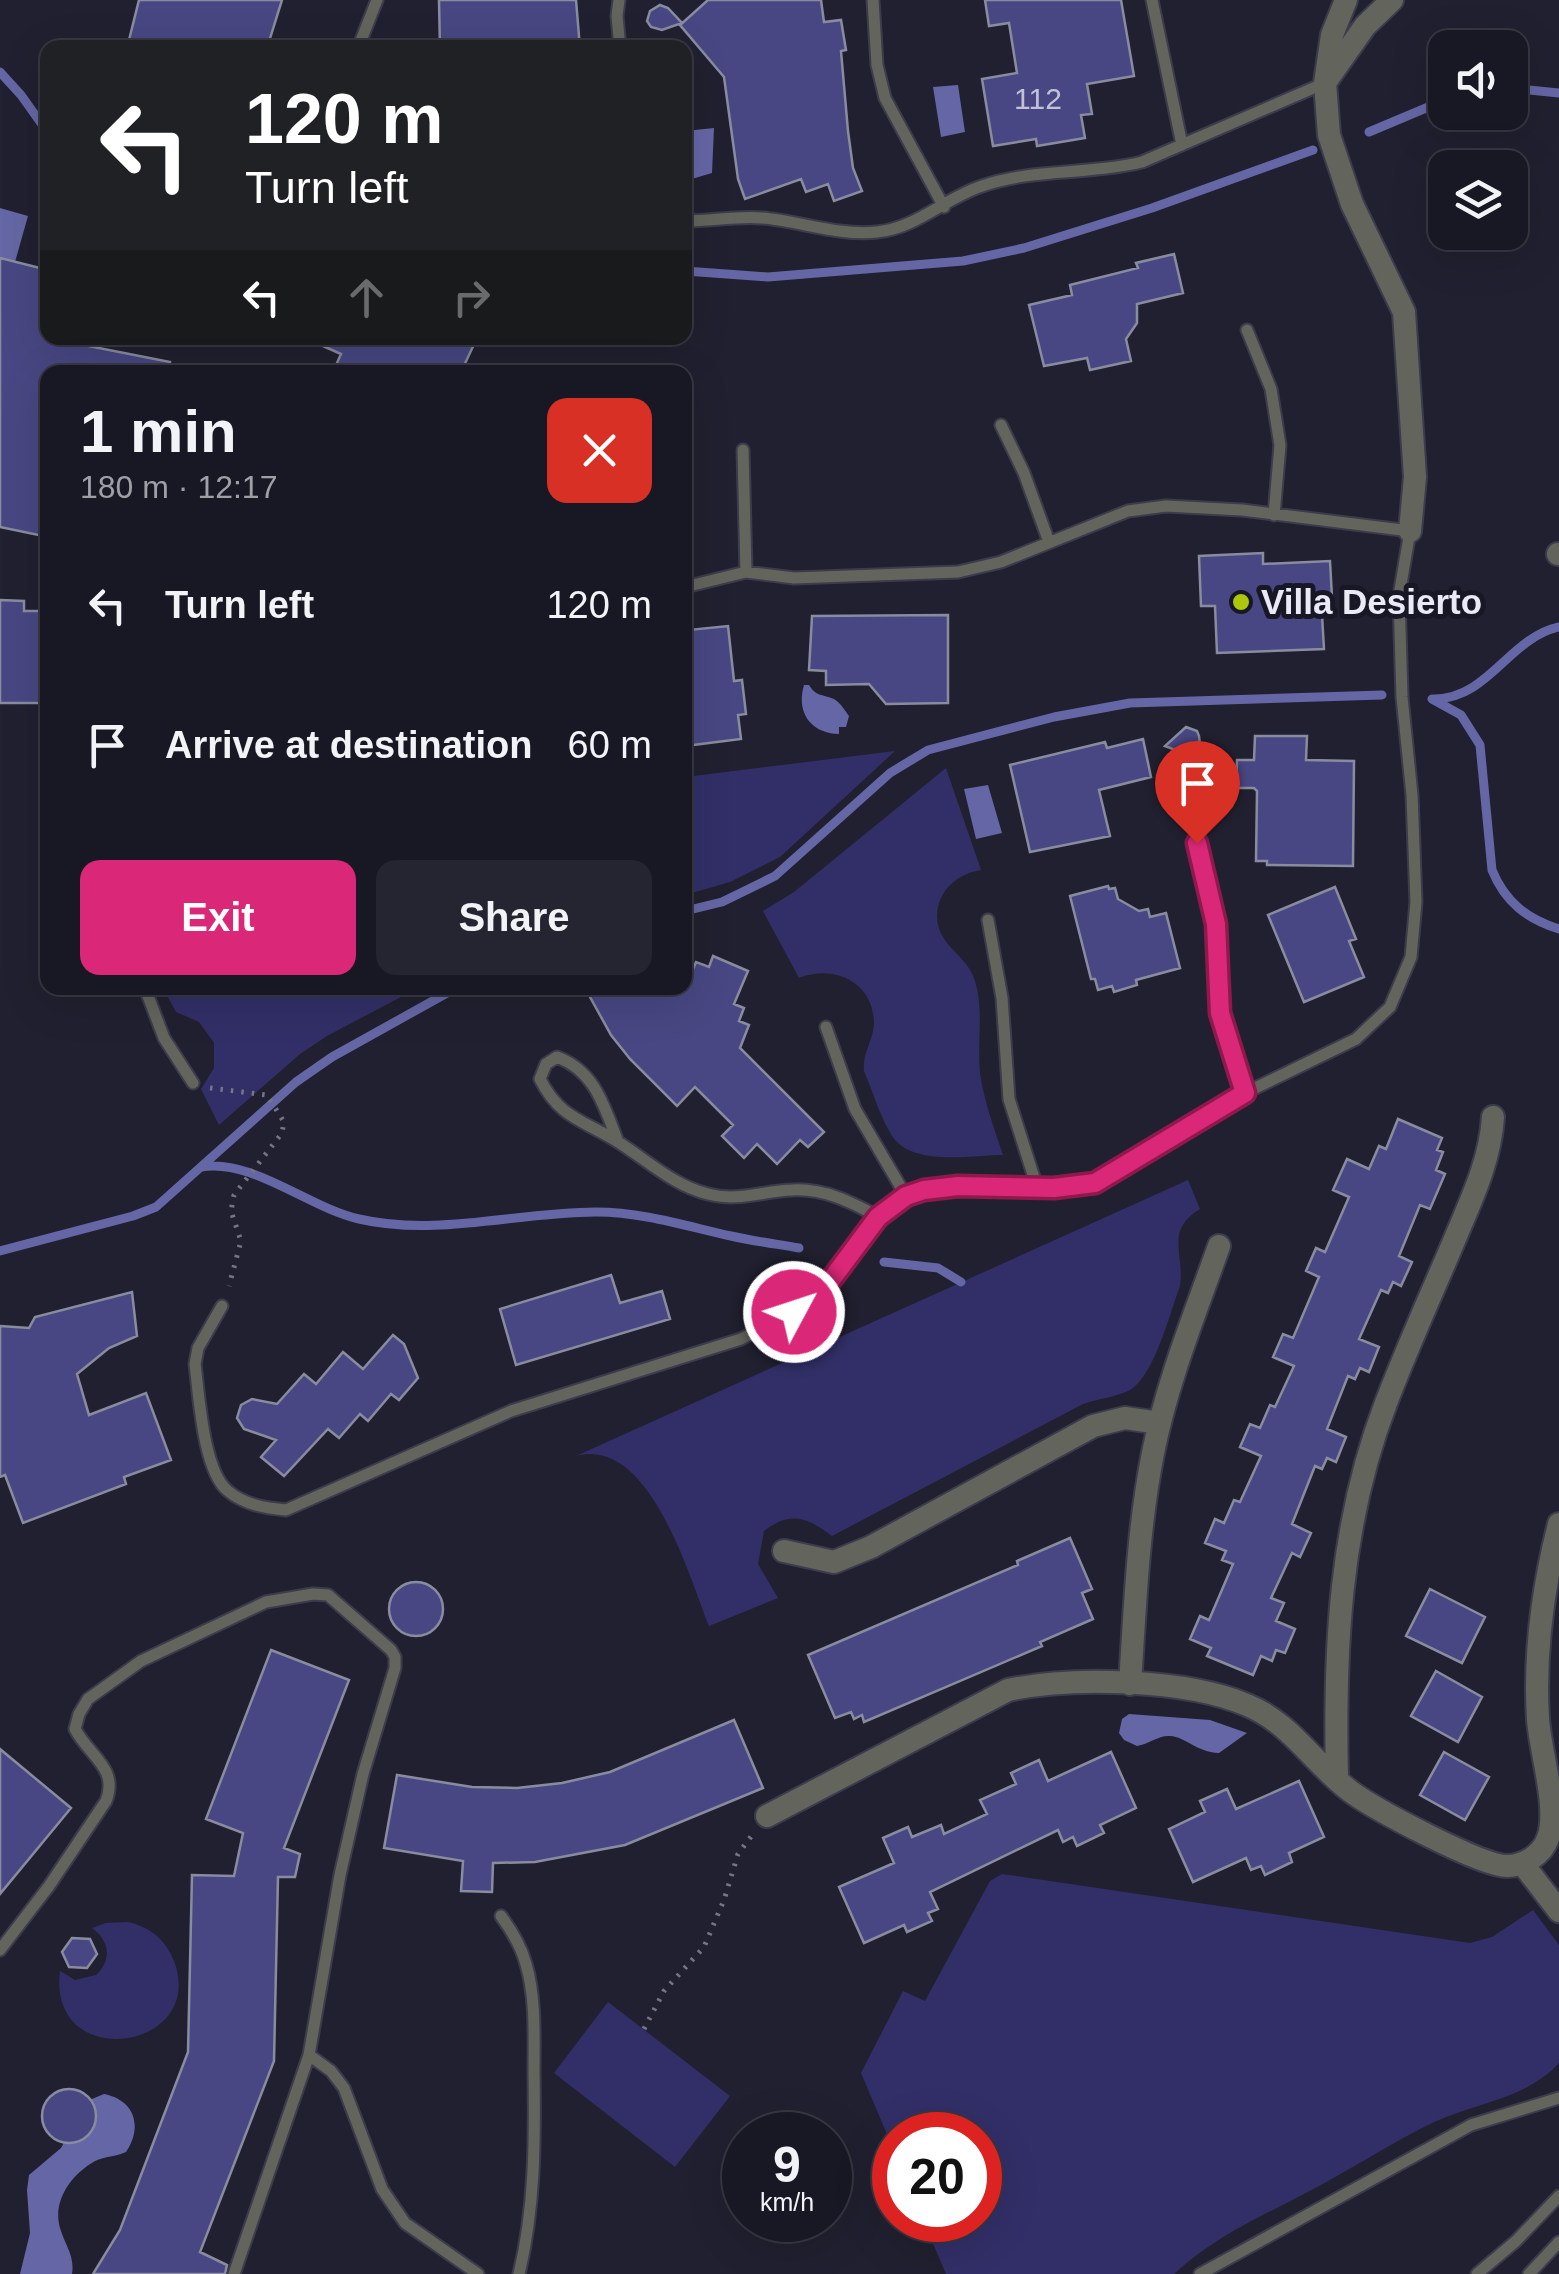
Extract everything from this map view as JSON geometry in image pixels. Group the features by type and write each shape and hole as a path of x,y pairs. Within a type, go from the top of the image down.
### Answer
{"street":[{"path":"1346,0 1332,35 1325,83 1329,134 1352,204 1404,312 1415,477 1410,531"},
{"path":"1325,83 1365,26 1392,0"},
{"path":"1337,1780 1338,1616 1355,1504 1385,1405 1482,1175 1493,1117"},
{"path":"1130,1684 1141,1534 1160,1422 1219,1246"},
{"path":"784,1552 834,1562 872,1547 1093,1426 1125,1418 1160,1422"},
{"path":"767,1816 1008,1690 1067,1682 1130,1684 1218,1694 1250,1706 1294,1735 1337,1780 1370,1804 1489,1862 1503,1866 1522,1863 1554,1840 1537,1687 1545,1586 1559,1524"},
{"path":"1522,1863 1559,1912"}],"lane":[{"path":"361,40 378,0"},
{"path":"619,40 620,0"},
{"path":"874,0 876,65 885,98 944,206"},
{"path":"1152,0 1182,145"},
{"path":"692,220 758,218 824,229 878,232 911,224 981,186 1048,174 1113,169 1182,145 1325,83"},
{"path":"1246,330 1271,389 1280,444 1274,515"},
{"path":"1000,425 1024,473 1049,542"},
{"path":"743,450 746,572"},
{"path":"222,1306 198,1348 195,1364 214,1472 225,1489 254,1506 286,1510 511,1411 741,1339 794,1312 825,1288 878,1217 906,1196 958,1186 1054,1188 1095,1183 1245,1093 1356,1039 1390,1007 1410,957 1416,902 1399,596 1410,531 1166,506 1128,511 1000,562 958,572 794,578 746,572 692,585"},
{"path":"1197,843 1216,924 1220,1013 1245,1093"},
{"path":"988,920 1002,998 1009,1099 1036,1187"},
{"path":"147,995 164,1038 193,1082"},
{"path":"826,1026 855,1110 906,1196"},
{"path":"618,1142 594,1083 576,1064 557,1057 546,1064 540,1079 550,1100 659,1172 708,1194 734,1198 790,1190 822,1192 878,1217"},
{"path":"0,1950 49,1886 112,1786 109,1773 75,1730 88,1699 140,1660 266,1602 313,1594 328,1595 391,1650 395,1668 363,1774 340,1875 310,2054 234,2274"},
{"path":"502,1916 527,1967 534,2026 529,2233 519,2274"},
{"path":"310,2054 344,2088 382,2189 404,2223 478,2274"},
{"path":"1200,2274 1458,2132 1498,2115 1559,2098"},
{"path":"1478,2274 1559,2196"},
{"path":"1529,2274 1559,2242"}],"path":[{"path":"193,1082 224,1092 267,1095 284,1122 282,1134 234,1195 231,1211 242,1241 222,1306"},
{"path":"644,2029 664,1991 704,1947 738,1854 767,1816"}],"shaded area":[{"path":"895,751 780,857 730,882 692,893 692,776"},
{"path":"946,768 981,870 957,879 945,891 938,907 938,926 975,981 980,1073 1003,1155 928,1156 901,1146 880,1113 864,1071 874,1024 867,997 850,980 838,975 799,978 763,911 794,892"},
{"path":"167,995 405,995 300,1054 219,1125 201,1089 214,1068 214,1043 199,1022 176,1012"},
{"path":"1188,1180 1200,1209 1182,1226 1178,1244 1180,1286 1153,1359 1137,1384 1123,1393 1083,1404 832,1536 798,1519 773,1525 764,1531 758,1564 778,1598 709,1626 678,1545 645,1488 625,1467 602,1456 576,1456"},
{"path":"1002,1874 1470,1943 1492,1937 1533,1910 1559,1945 1559,2063 1517,2092 1434,2122 1244,2225 1174,2274 946,2274 932,2242 1002,2242 1002,2112 878,2112 861,2073 903,1991 925,2001 990,1881"},
{"path":"128,1922 150,1931 167,1947 174,1961 178,1991 169,2015 149,2031 125,2038 99,2037 77,2026 63,2004 60,1971 75,1980 96,1975 105,1963 107,1951 92,1928"},
{"path":"608,2002 730,2096 675,2167 554,2073"}],"water":[{"path":"958,85 965,132 941,137 933,87"},
{"path":"714,128 712,173 692,179 692,130"},
{"path":"0,208 28,216 15,262 0,258"},
{"path":"804,685 834,699 849,716 846,727 839,727 839,734 820,730 808,719 802,704"},
{"path":"988,785 1002,833 976,839 964,789"},
{"path":"1129,1714 1210,1720 1247,1733 1219,1753 1170,1736 1137,1746 1119,1733 1122,1719"},
{"path":"104,2094 129,2108 134,2133 126,2152 87,2166 61,2198 58,2218 71,2256 72,2274 20,2274 30,2233 29,2175 61,2148 87,2101"}],"building":[{"path":"139,0 282,0 270,40 129,40"},
{"path":"439,0 576,0 579,40 440,40"},
{"path":"708,0 821,0 824,22 841,20 846,50 841,51 848,131 853,168 862,191 834,201 828,184 806,192 801,179 745,199 738,179 724,77 680,25"},
{"path":"985,0 1121,0 1134,76 1087,84 1092,114 1081,115 1085,138 1037,146 1036,139 993,146 982,79 1017,73 1009,23 989,26"},
{"path":"660,5 682,23 662,30 651,27 647,21 650,11"},
{"path":"1174,254 1183,293 1137,304 1137,323 1126,339 1131,361 1090,370 1087,358 1044,366 1029,305 1072,295 1070,285 1138,268 1136,263"},
{"path":"0,258 40,268 40,345 84,345 170,362 40,365 40,535 0,527"},
{"path":"321,345 474,345 464,365 336,365 341,354"},
{"name":"Villa Desierto","path":"1263,553 1263,564 1330,561 1332,597 1321,598 1324,649 1217,653 1215,606 1201,606 1199,556"},
{"path":"0,600 24,601 24,611 40,611 40,703 0,703"},
{"path":"948,615 948,703 886,704 869,684 826,685 826,671 809,670 812,616"},
{"path":"728,626 734,681 742,680 746,714 738,715 741,739 692,745 692,630"},
{"path":"1186,727 1199,736 1200,744 1194,751 1185,754 1165,746"},
{"path":"1255,736 1307,736 1306,760 1354,761 1353,866 1267,865 1267,861 1256,861 1257,791 1236,788 1237,760 1254,760"},
{"path":"1143,739 1151,777 1099,790 1110,836 1030,852 1010,765 1105,742 1107,748"},
{"path":"1108,886 1115,888 1118,899 1139,911 1148,909 1150,917 1166,913 1180,968 1136,980 1137,985 1114,992 1112,986 1098,990 1095,979 1091,979 1070,896"},
{"path":"1335,887 1356,939 1349,941 1364,977 1304,1002 1268,915"},
{"path":"713,956 748,971 734,1004 744,1008 739,1021 749,1025 740,1048 824,1132 808,1147 800,1140 777,1164 757,1144 744,1158 722,1136 733,1125 695,1087 677,1106 630,1059 611,1035 589,995 692,995 696,962 709,967"},
{"path":"1398,1119 1442,1138 1437,1150 1443,1152 1436,1170 1445,1174 1430,1209 1420,1205 1399,1256 1412,1262 1401,1286 1393,1282 1388,1293 1381,1290 1359,1339 1379,1347 1369,1372 1360,1368 1355,1379 1348,1376 1327,1429 1346,1437 1336,1462 1327,1458 1322,1469 1315,1466 1292,1524 1311,1533 1300,1557 1292,1553 1271,1598 1284,1603 1276,1621 1295,1629 1285,1653 1276,1650 1272,1661 1261,1656 1253,1675 1207,1656 1211,1648 1190,1639 1200,1616 1209,1620 1233,1564 1222,1560 1226,1551 1205,1543 1215,1519 1224,1523 1234,1500 1240,1502 1261,1456 1240,1447 1250,1424 1260,1428 1270,1405 1275,1407 1294,1366 1273,1357 1283,1334 1293,1338 1319,1277 1306,1271 1316,1248 1325,1252 1349,1197 1333,1190 1347,1159 1369,1169 1379,1146 1386,1149"},
{"path":"611,1275 620,1303 662,1291 670,1319 516,1365 500,1309"},
{"path":"132,1292 137,1336 109,1348 77,1374 89,1415 146,1393 171,1460 124,1477 126,1484 23,1523 5,1475 0,1477 0,1326 29,1328 35,1317"},
{"path":"393,1335 404,1344 418,1378 399,1400 391,1394 368,1421 360,1414 339,1438 328,1429 284,1476 261,1457 276,1440 244,1429 237,1418 241,1405 252,1399 277,1404 304,1374 316,1384 343,1352 363,1369"},
{"path":"1070,1538 1092,1589 1082,1593 1093,1619 1040,1642 1042,1646 864,1722 862,1715 854,1719 851,1712 835,1718 808,1655 1018,1565 1017,1561"},
{"path":"416,1582 435,1590 443,1609 435,1628 416,1636 397,1628 389,1609 397,1590"},
{"path":"1430,1589 1485,1617 1462,1663 1406,1636"},
{"path":"271,1650 349,1680 284,1848 300,1854 295,1877 278,1877 274,2061 200,2252 227,2265 225,2274 93,2274 120,2230 188,2052 192,1875 234,1876 243,1833 206,1819"},
{"path":"1436,1671 1482,1697 1458,1742 1411,1716"},
{"path":"734,1720 763,1788 625,1845 535,1862 493,1863 492,1892 461,1891 463,1861 384,1848 397,1775 472,1787 562,1783 610,1772"},
{"path":"0,1749 71,1808 0,1894"},
{"path":"1111,1752 1136,1808 1100,1825 1104,1833 1077,1846 1073,1837 1063,1842 1058,1830 930,1892 938,1909 928,1913 932,1921 907,1932 904,1925 864,1943 839,1887 894,1863 883,1838 908,1827 912,1837 941,1825 944,1834 987,1814 980,1800 1016,1784 1011,1773 1039,1760 1048,1781"},
{"path":"1444,1752 1489,1777 1465,1820 1420,1795"},
{"path":"1299,1781 1324,1837 1289,1853 1292,1862 1265,1875 1261,1866 1251,1870 1246,1858 1193,1882 1169,1829 1205,1812 1200,1801 1227,1789 1236,1809"},
{"path":"72,1938 90,1939 97,1954 87,1968 69,1967 62,1952"},
{"path":"69,2089 88,2097 96,2116 88,2135 69,2143 50,2135 42,2116 50,2097"}],"waterway":[{"path":"0,72 40,122"},
{"path":"1528,90 1559,93"},
{"path":"1369,132 1428,107"},
{"path":"692,272 768,277 963,261 1024,248 1152,208 1313,150"},
{"path":"1435,699 1470,689 1526,643 1559,627"},
{"path":"692,909 722,902 775,876 890,773 928,750 1054,717 1130,703 1382,695"},
{"path":"1432,699 1461,715 1480,745 1492,870 1497,881 1518,908 1559,929"},
{"path":"0,1251 156,1207 296,1082 332,1057 443,995"},
{"path":"201,1167 240,1170 340,1213 388,1224 447,1225 596,1212 647,1217 799,1248"},
{"path":"884,1262 938,1268 961,1282"}],"place":[{"name":"Villa Desierto","path":"1241,602"}],"route":[{"path":"794,1312 825,1288 878,1217 906,1196 958,1186 1054,1188 1095,1183 1245,1093 1223,1030 1218,1000 1216,924 1197,843"}]}
